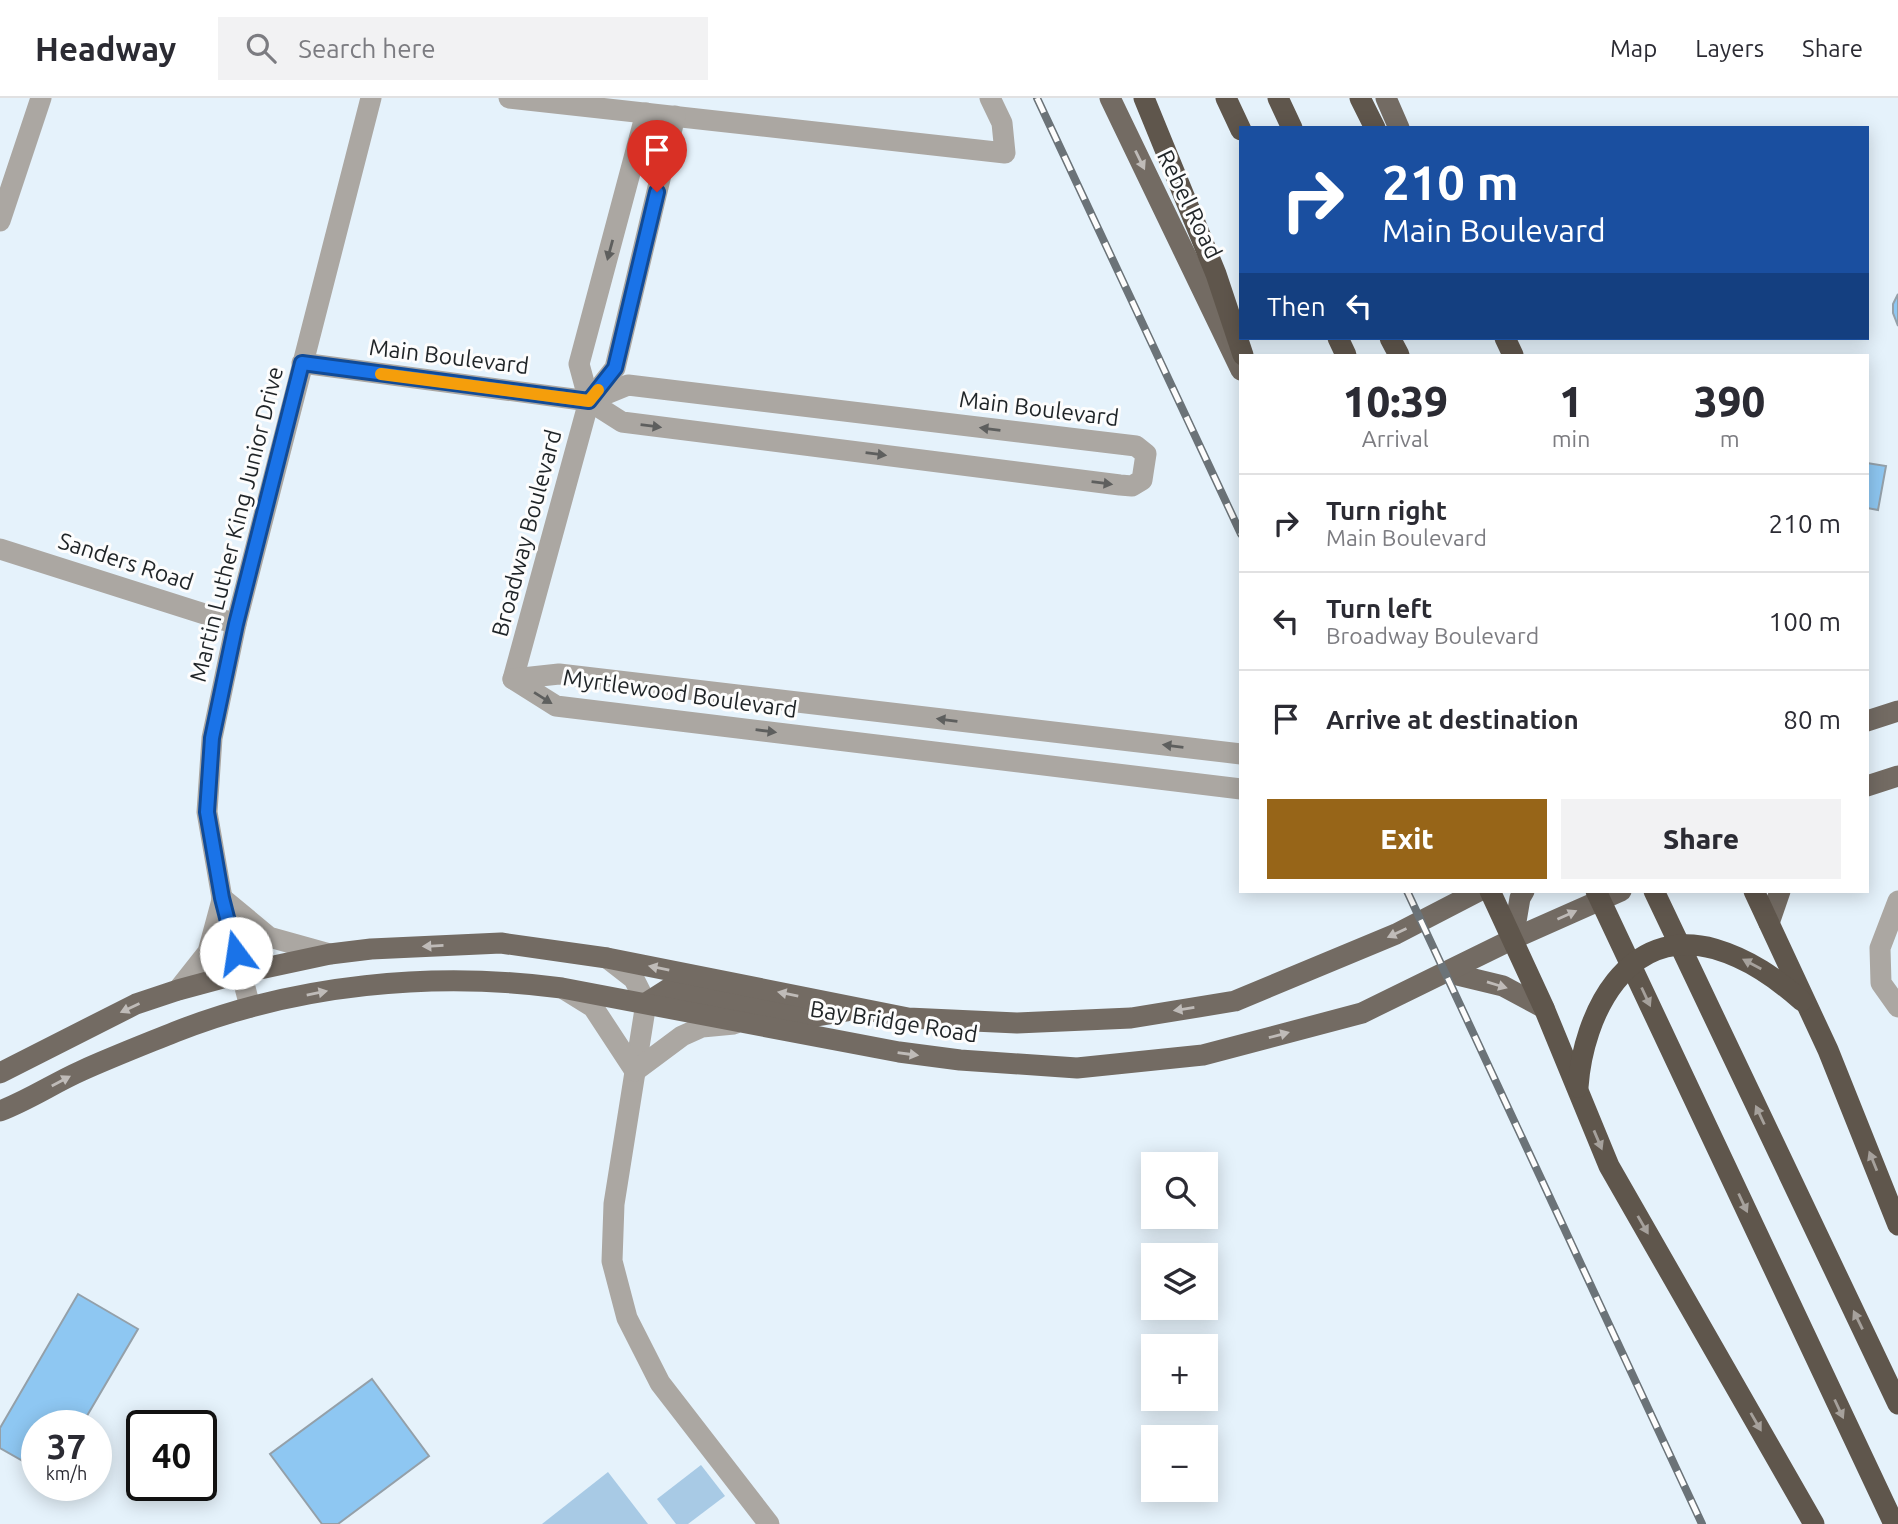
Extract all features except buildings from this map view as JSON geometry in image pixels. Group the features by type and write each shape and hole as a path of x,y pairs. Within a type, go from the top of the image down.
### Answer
{"highway":[{"path":"1144,98 1216,274 1243,354"},
{"path":"1226,98 1239,126"},
{"path":"1279,98 1291,126"},
{"path":"1360,98 1374,126"},
{"path":"1491,893 1544,1008 1609,1166 1814,1524"},
{"path":"1597,893 1894,1524"},
{"path":"1655,893 1898,1404"},
{"path":"1755,893 1828,1050 1898,1225"},
{"path":"1577,1092 1582,1050 1601,1002 1625,972 1642,957 1660,949 1691,945 1714,948 1744,959 1807,1005"}],"main road":[{"name":"Rebel Road","path":"1110,98 1239,366"},
{"path":"1386,98 1398,126"},
{"path":"1869,720 1898,711"},
{"path":"1869,785 1898,776"},
{"name":"Bay Bridge Road","path":"0,1073 136,1004 241,973 371,948 500,943 607,958 908,1018 1017,1023 1131,1018 1235,1001 1396,934 1445,900 1471,893"},
{"path":"1513,939 1523,893"},
{"name":"Bay Bridge Road","path":"0,1111 79,1072 178,1031 250,1007 324,991 420,981 522,983 562,988 899,1052 960,1060 1077,1068 1203,1055 1362,1013 1513,939 1616,893"},
{"path":"1769,923 1779,893"},
{"path":"1445,972 1503,986 1544,1008"},
{"path":"646,1003 668,989 732,1003 817,1016 861,1009"}],"street":[{"path":"0,221 41,98"},
{"name":"Martin Luther King Junior Drive","path":"250,1007 222,898 207,812 212,738 236,624 371,98"},
{"path":"509,98 1005,153 1002,123 990,98"},
{"path":"589,401 579,364 646,113"},
{"name":"Broadway Boulevard","path":"513,679 589,401 615,368 675,116"},
{"name":"Main Boulevard","path":"302,363 589,401 622,422 1120,485 1132,486 1142,480 1146,454 1136,446 628,385 589,401"},
{"name":"Sanders Road","path":"0,549 236,624"},
{"name":"Myrtlewood Boulevard","path":"513,679 559,674 1239,754"},
{"name":"Myrtlewood Boulevard","path":"513,679 556,706 1239,789"},
{"path":"178,990 208,953 222,898 269,937 330,954"},
{"path":"1897,902 1880,948 1881,983 1898,1007"},
{"path":"607,958 634,979 646,1003 614,1204 612,1261 627,1318 660,1382 769,1524"},
{"path":"562,988 593,1007 635,1071"},
{"path":"635,1071 682,1036 702,1027 748,1023"}],"shaded area":[{"path":"701,1465 725,1496 688,1524 676,1524 657,1499"},
{"path":"608,1472 648,1524 542,1524"}],"railway":[{"path":"1037,98 1239,530"},
{"path":"1408,893 1702,1524"}],"slow traffic":[{"path":"381,374 589,401 598,390"}],"route":[{"path":"236,953 222,898 207,812 212,738 236,624 302,363 589,401 615,368 657,192"}]}
